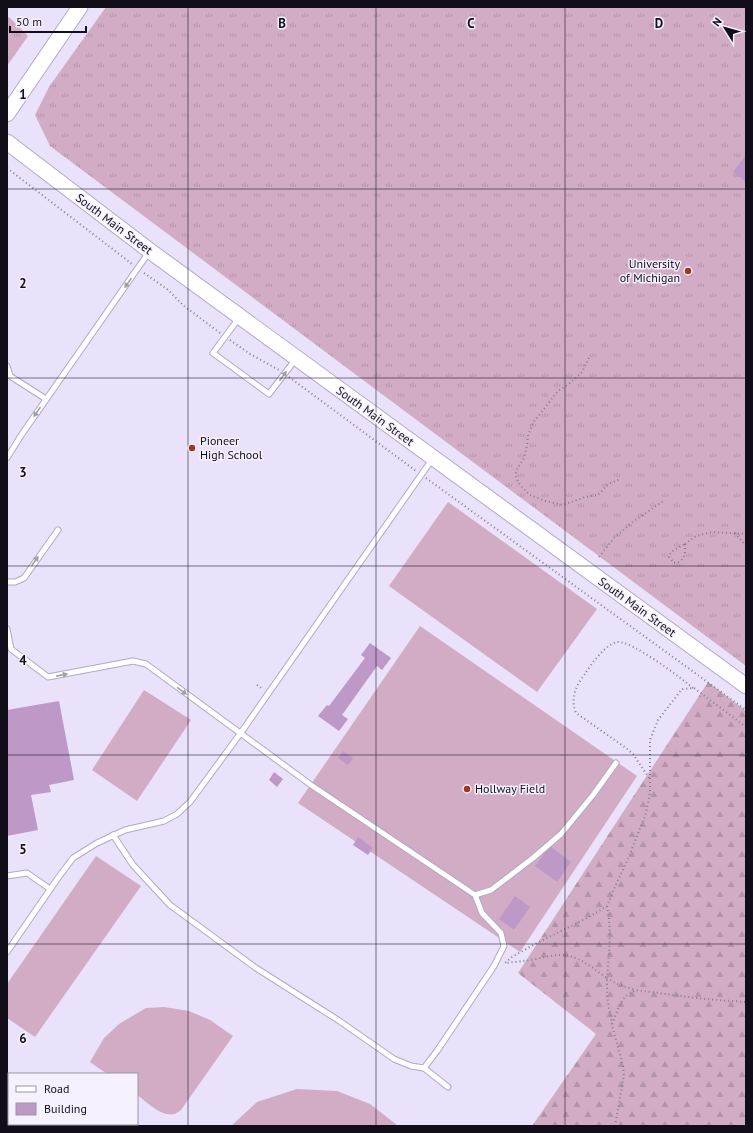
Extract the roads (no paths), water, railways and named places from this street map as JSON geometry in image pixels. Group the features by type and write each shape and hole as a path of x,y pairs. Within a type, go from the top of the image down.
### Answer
{"main road":[{"path":"7,114 80,7"},
{"name":"South Main Street","path":"7,142 239,317 746,686"}],"lane":[{"path":"7,458 46,399 150,251"},
{"path":"239,317 213,353 269,394 297,358"},
{"path":"7,366 8,378 46,399"},
{"path":"7,952 73,858 97,843 125,830 164,821 177,814 190,802 240,734 433,458"},
{"path":"7,582 15,582 24,578 58,530"},
{"path":"7,629 11,649 48,677 133,661 146,664 311,785 474,895 482,913 501,933 504,946 494,966 424,1068"},
{"path":"474,895 491,890 562,834 616,763"},
{"path":"113,836 133,865 170,905 256,968 338,1020 394,1059 411,1066 424,1068 448,1087"},
{"path":"7,876 27,873 50,889"}],"water":[{"path":"26,1125 84,1125 83,1126"}],"place":[{"name":"University of Michigan","path":"688,271"},
{"name":"Pioneer High School","path":"192,448"},
{"name":"Hollway Field","path":"467,789"}]}
